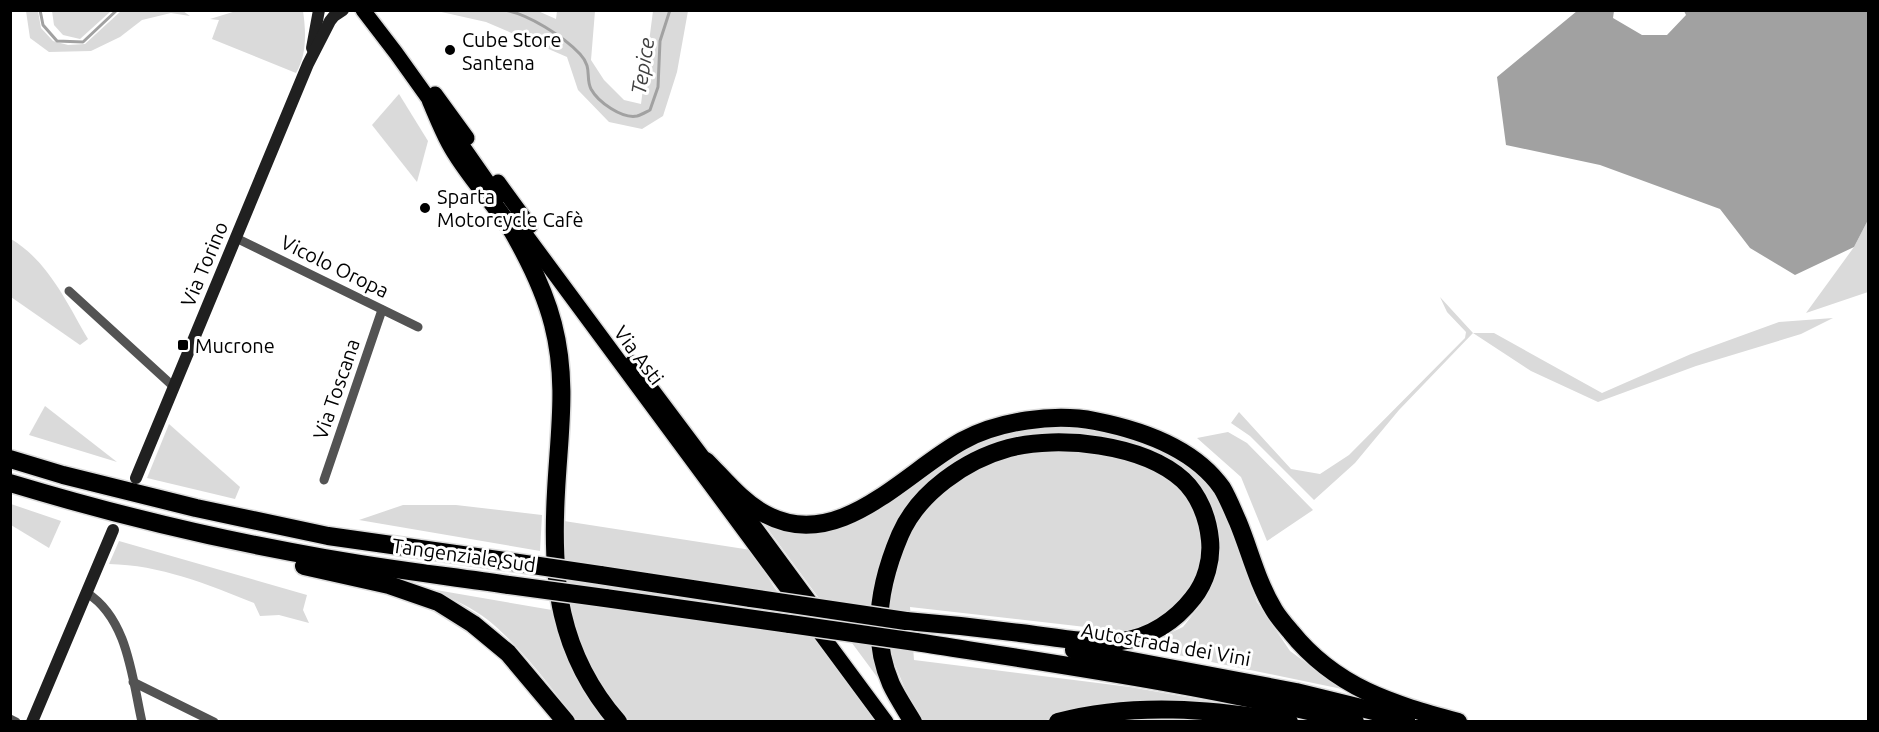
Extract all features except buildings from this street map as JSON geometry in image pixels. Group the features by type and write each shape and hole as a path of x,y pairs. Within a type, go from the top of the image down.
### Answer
{"highway":[{"path":"431,102 450,144 513,232 536,277 553,323 560,363 562,408 555,494 556,587 568,638 584,675 618,722"},
{"path":"705,461 746,502 786,523 805,525 830,523 871,504 962,441 1003,425 1045,418 1092,420 1138,431 1178,449 1203,466 1222,489 1238,523 1254,570 1274,610 1300,643 1326,667 1355,687 1380,699 1404,708 1458,722"},
{"path":"906,621 964,625 1083,641 1123,641 1143,635 1166,625 1185,609 1199,592 1208,571 1211,549 1209,524 1198,500 1183,480 1156,463 1117,448 1048,441 1009,448 976,460 944,481 921,503 902,531 888,564 880,595 879,629 883,656 891,684 914,722"},
{"name":"Tangenziale Sud","path":"10,459 63,475 196,508 306,531 906,621"},
{"name":"Tangenziale Sud","path":"10,483 174,527 324,558 916,642"},
{"path":"174,527 229,549 389,585 438,602 473,624 508,653 566,722"},
{"name":"Autostrada dei Vini","path":"906,621 1219,676 1296,692 1416,722"},
{"name":"Autostrada dei Vini","path":"916,642 1251,698 1355,722"},
{"path":"1058,722 1110,712 1165,708 1208,711 1288,722"}],"main road":[{"name":"Via Asti","path":"378,10 388,29 560,269 898,722"},
{"name":"Via Asti","path":"363,11 431,102 553,275 886,722"}],"street":[{"name":"Via Torino","path":"309,10 313,40"},
{"name":"Via Torino","path":"308,64 319,10"},
{"name":"Via Torino","path":"136,478 308,64 330,21 343,10"},
{"path":"358,10 363,11"},
{"name":"Vicolo Oropa","path":"236,238 418,327"},
{"path":"69,291 174,387"},
{"name":"Via Toscana","path":"324,480 382,310"},
{"path":"32,722 113,530"},
{"path":"87,593 98,600 120,635 142,722"},
{"path":"133,682 214,722"},
{"path":"10,719 16,722"}],"shaded area":[{"path":"52,10 111,11 80,39 63,35 54,25"},
{"path":"26,11 38,11 41,28 53,41 68,45 85,44 121,11 183,11 190,16 171,13 142,20 120,37 91,51 49,52 30,38"},
{"path":"236,11 303,11 305,43 300,66 296,73 212,39 219,20 210,19"},
{"path":"437,11 538,11 556,19 557,11 595,11 591,60 604,80 624,100 641,104 653,11 688,11 677,72 663,116 642,129 609,122 578,90 567,57 486,22"},
{"path":"1577,11 1614,11 1613,18 1642,35 1667,35 1686,15 1684,11 1868,11 1868,220 1854,247 1795,275 1750,248 1720,209 1600,165 1506,145 1497,77"},
{"path":"399,94 428,141 417,182 372,125"},
{"path":"1868,220 1868,292 1806,313 1854,247"},
{"path":"11,239 36,259 56,284 88,339 80,345 11,297"},
{"path":"1440,297 1473,333 1399,410 1355,463 1314,500 1250,436 1231,423 1239,412 1291,469 1320,474 1349,455 1465,338 1466,332 1447,312"},
{"path":"1833,318 1801,334 1696,366 1598,402 1531,371 1473,333 1494,333 1602,393 1691,354 1779,322"},
{"path":"45,406 117,462 29,435"},
{"path":"169,424 240,487 235,499 147,478"},
{"path":"1072,424 1146,439 1195,468 1219,494 1257,602 1290,651 1342,689 1139,647 1183,627 1204,600 1214,576 1214,516 1204,492 1182,468 1150,447 1107,437 1068,432 1019,436 984,446 948,468 881,570 886,689 764,524 790,532 828,532 860,518 976,441 1016,428"},
{"path":"1228,432 1247,443 1313,510 1267,541 1241,477 1197,438"},
{"path":"1052,447 1099,451 1140,463 1168,476 1193,502 1205,555 1196,582 1181,602 1152,624 1129,632 910,607 914,660 1130,687 1255,709 1074,712 1043,721 922,721 892,658 887,601 901,549 933,500 968,471 1008,453"},
{"path":"11,504 61,521 49,548 11,525"},
{"path":"403,505 456,505 542,515 540,551 359,520"},
{"path":"564,521 751,550 774,587 877,721 628,721 613,705 590,671 575,638 561,552"},
{"path":"119,541 307,595 303,610 309,623 279,615 260,616 254,603 183,577 147,568 109,564"},
{"path":"436,590 552,610 572,664 612,721 577,721 536,668 501,631 476,612"}],"waterway":[{"name":"Tepice","path":"40,10 43,25 57,41 83,42 117,10"},
{"name":"Tepice","path":"214,10 231,10"},
{"name":"Tepice","path":"504,10 534,21 573,47 584,59 588,68 589,85 594,94 611,108 631,116 639,116 650,110 658,87 660,41 670,10"}],"place":[{"name":"Cube Store Santena","path":"450,50"},
{"name":"Sparta Motorcycle Cafè","path":"425,208"},
{"name":"Mucrone","path":"183,345"}]}
